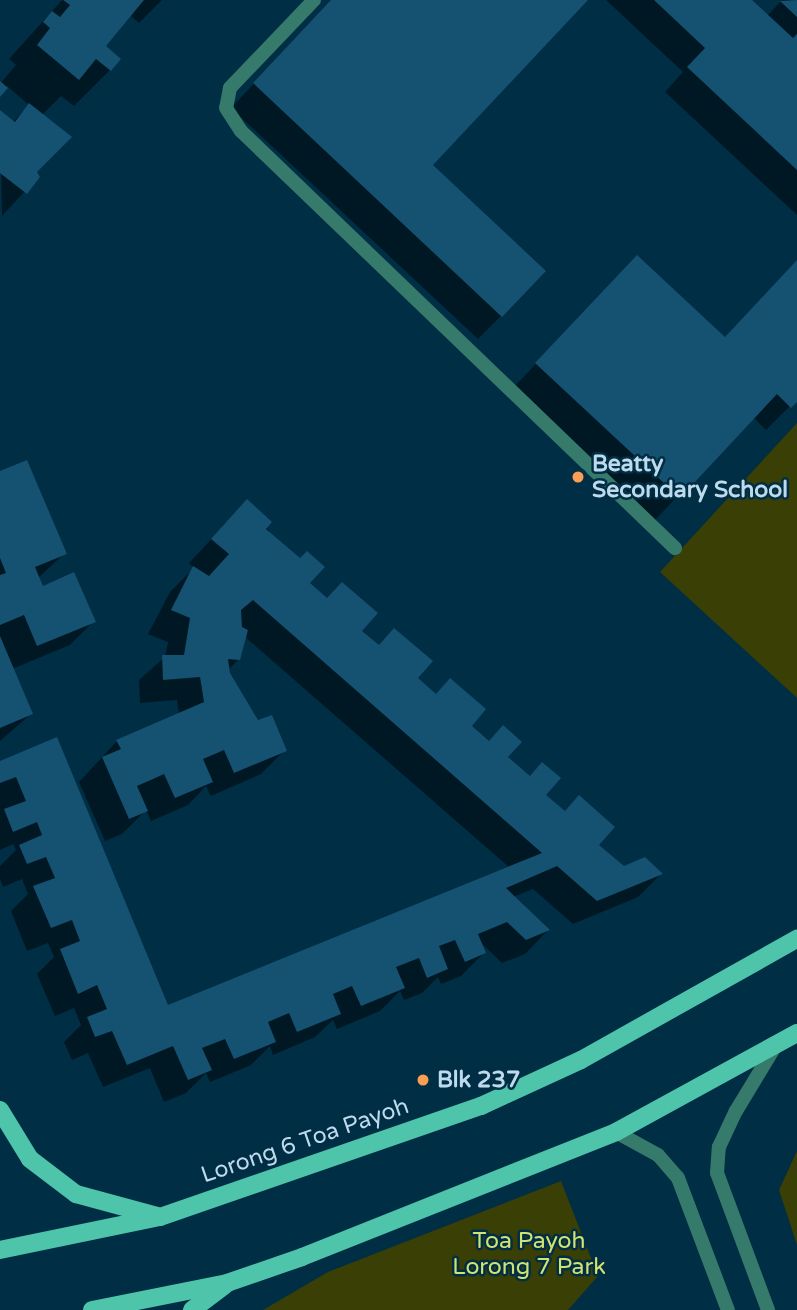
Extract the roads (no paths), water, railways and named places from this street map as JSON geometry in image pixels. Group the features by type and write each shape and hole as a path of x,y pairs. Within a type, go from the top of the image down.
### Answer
{"main road":[{"name":"Lorong 6 Toa Payoh","path":"0,1250 160,1217 481,1106 581,1060 797,939"},
{"path":"92,1310 227,1283 616,1132 797,1032"},
{"path":"0,1111 30,1159 76,1194 160,1217"},
{"path":"192,1310 227,1283"}],"street":[{"path":"314,0 230,88 226,107 241,131 675,548"},
{"path":"768,1310 717,1173 719,1146 730,1122 776,1045"},
{"path":"616,1132 658,1155 678,1178 729,1310"}],"place":[{"name":"Beatty Secondary School","path":"578,477"},
{"name":"Blk 237","path":"423,1080"}],"park label":[{"name":"Toa Payoh Lorong 7 Park","path":"529,1254"}]}
